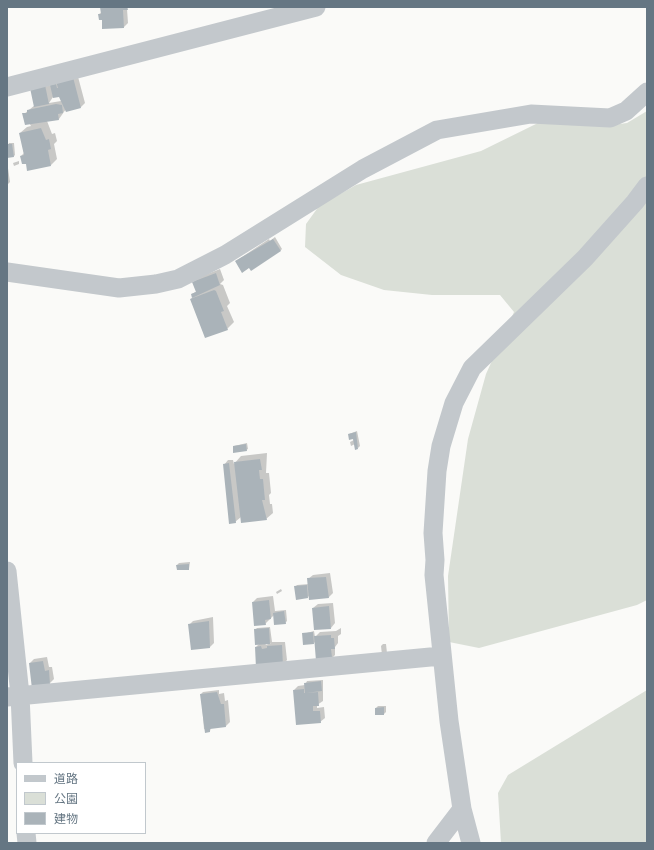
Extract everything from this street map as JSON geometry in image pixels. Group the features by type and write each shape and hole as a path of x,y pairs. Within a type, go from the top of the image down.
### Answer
{"street":[{"path":"7,87 316,7"},
{"path":"7,272 120,288 156,284 178,279 225,255 363,168 437,130 531,114 610,118 626,111 647,92"},
{"path":"471,843 462,809 441,656 434,575 435,560 433,533 436,471 441,446 454,403 472,368 585,258 635,202 647,186"},
{"path":"7,572 13,696 23,762"},
{"path":"13,696 441,656"},
{"path":"436,843 462,809"}],"green space":[{"path":"647,111 647,600 637,605 479,648 449,642 448,576 468,439 486,374 514,312 500,295 432,295 384,290 341,275 305,247 306,224 319,206 356,185 481,151 540,122 605,126 627,123"},
{"path":"647,690 647,843 501,843 498,793 508,775"}],"building":[{"path":"100,7 127,7 128,10 123,10 124,28 102,29 102,20 99,20 98,14 101,14"},
{"path":"73,77 81,108 66,112 59,97 53,98 50,85 56,84 58,88 56,81"},
{"path":"45,85 49,104 34,107 30,88"},
{"path":"56,104 62,105 63,113 58,114 59,120 25,125 22,113 27,113 27,110"},
{"path":"41,128 46,140 49,139 51,149 48,150 51,166 27,171 26,164 22,164 20,156 24,155 19,133"},
{"path":"7,144 12,144 14,157 7,158"},
{"path":"273,239 281,251 251,271 249,268 242,273 235,261"},
{"path":"216,273 220,285 192,298 191,294 196,292 192,282"},
{"path":"214,290 216,291 224,311 221,312 228,330 205,338 190,299"},
{"path":"356,432 358,449 355,450 353,439 349,440 348,434"},
{"path":"246,444 247,451 233,453 233,446"},
{"path":"260,459 262,470 259,470 260,479 263,479 265,500 262,500 267,520 241,523 234,462"},
{"path":"229,463 236,523 229,524 223,464"},
{"path":"189,564 189,570 177,570 176,565"},
{"path":"326,577 329,598 309,600 307,578"},
{"path":"307,585 308,598 296,600 294,586"},
{"path":"269,600 271,619 265,620 266,625 254,626 252,602"},
{"path":"329,606 331,629 314,630 312,608"},
{"path":"284,611 286,624 274,625 273,613"},
{"path":"209,621 210,648 191,650 188,624"},
{"path":"269,628 270,644 255,645 254,629"},
{"path":"313,632 314,644 303,645 302,633"},
{"path":"331,635 331,638 334,638 335,649 331,649 332,657 316,661 314,636"},
{"path":"282,645 283,666 256,668 255,647 261,646 262,649 267,648 267,646"},
{"path":"43,661 45,671 49,670 50,684 32,689 29,663"},
{"path":"321,681 322,691 305,693 304,683"},
{"path":"304,689 304,693 318,692 319,706 313,706 313,711 320,711 321,723 296,725 293,690"},
{"path":"217,692 221,704 224,704 226,727 210,729 210,732 205,733 200,694"},
{"path":"384,707 384,715 375,715 375,708"}]}
